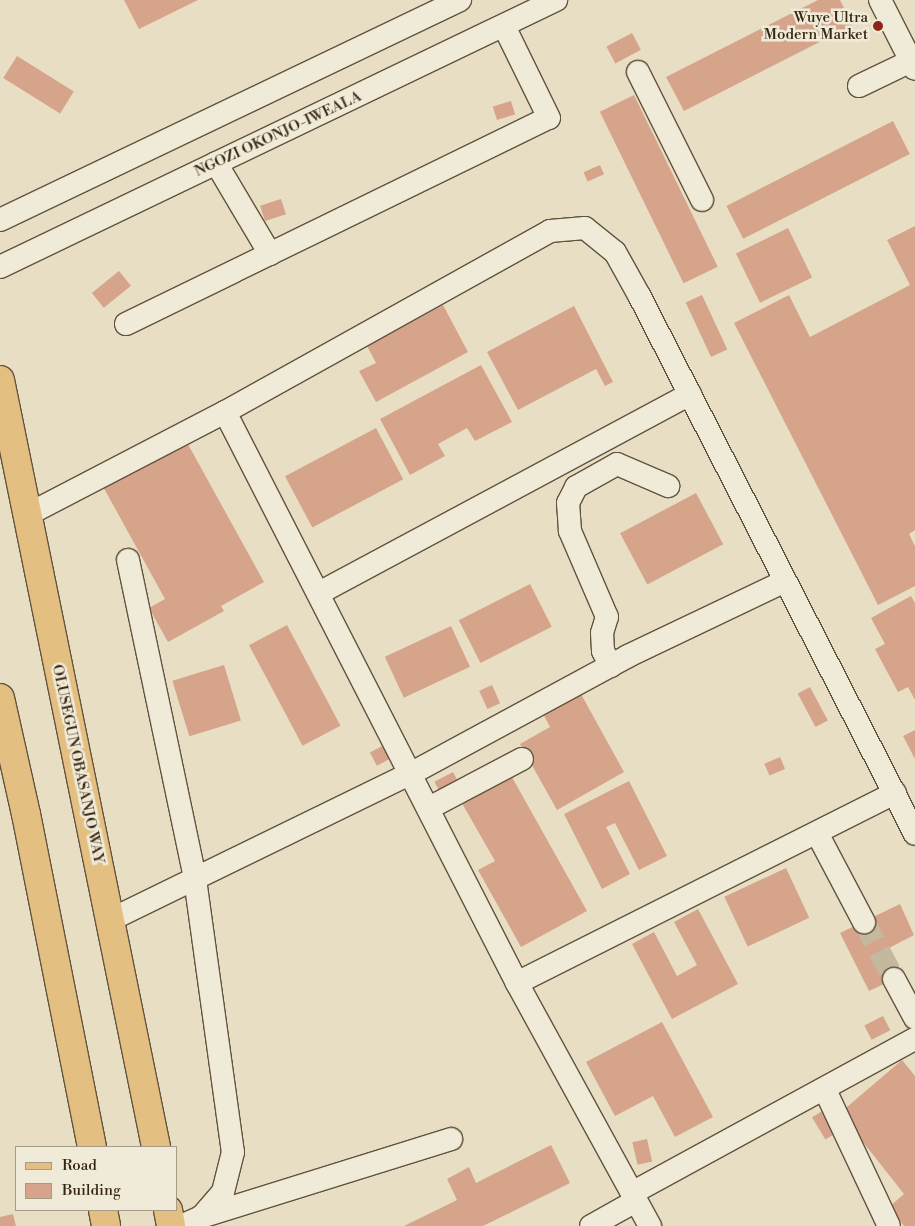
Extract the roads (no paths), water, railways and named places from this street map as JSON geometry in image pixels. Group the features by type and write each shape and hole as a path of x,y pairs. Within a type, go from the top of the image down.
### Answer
{"main road":[{"name":"OLUSEGUN OBASANJO WAY","path":"0,380 156,1146"},
{"path":"0,698 26,814 92,1146"},
{"path":"103,1211 106,1226"},
{"path":"168,1211 172,1226"}],"street":[{"path":"0,220 460,0"},
{"name":"NGOZI OKONJO-IWEALA","path":"0,267 556,0"},
{"path":"860,86 913,65 880,0"},
{"path":"126,324 549,118 504,26"},
{"path":"638,72 702,200"},
{"path":"216,163 270,254"},
{"path":"27,515 225,412 550,231 585,228 615,252 690,394 915,834"},
{"path":"319,593 690,394"},
{"path":"225,412 412,773 517,983 650,1226"},
{"path":"611,666 603,652 602,633 607,617 570,531 568,503 576,487 617,464 668,486"},
{"path":"128,560 195,879 233,1152 222,1192 201,1217"},
{"path":"110,920 412,773 611,666 785,581"},
{"path":"429,808 522,759"},
{"path":"517,983 895,793"},
{"path":"817,832 864,922"},
{"path":"894,979 915,1018"},
{"path":"591,1226 634,1197 915,1039"},
{"path":"825,1090 889,1226"},
{"path":"181,1226 201,1217 451,1139"}],"tunnel":[{"path":"864,922 894,979"}],"place":[{"name":"Wuye Ultra Modern Market","path":"878,26"}]}
